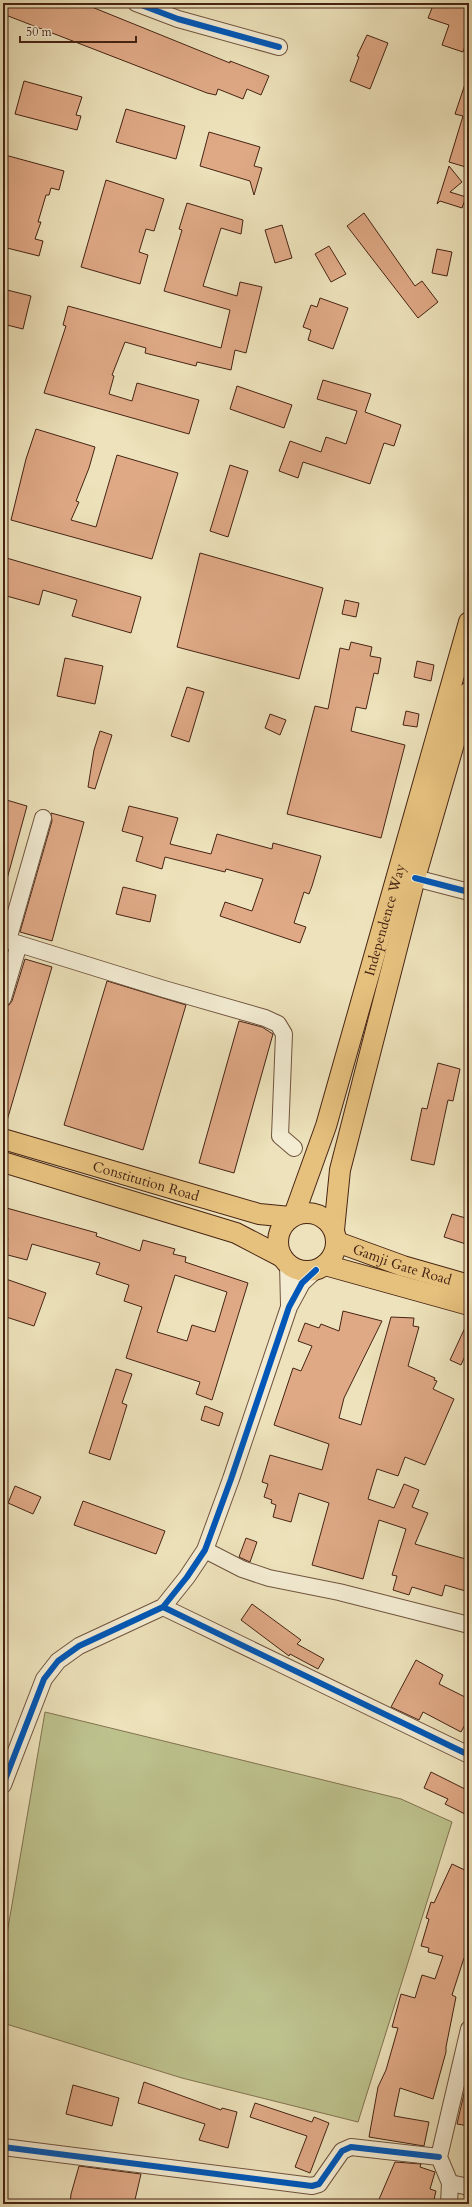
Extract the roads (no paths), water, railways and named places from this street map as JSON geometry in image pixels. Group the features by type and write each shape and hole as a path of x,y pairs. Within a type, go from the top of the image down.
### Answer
{"main road":[{"name":"Independence Way","path":"292,1216 326,1126 469,622"},
{"name":"Independence Way","path":"336,1236 340,1170 415,878 469,692"},
{"name":"Constitution Road","path":"3,1138 259,1214 292,1216"},
{"name":"Constitution Road","path":"3,1162 236,1233 285,1261"},
{"path":"320,1268 336,1251 336,1236 328,1220 318,1214 306,1212 292,1216 279,1231 278,1249 285,1261 297,1269 306,1271 320,1268 398,1285 469,1305"},
{"name":"Gamji Gate Road","path":"336,1236 403,1266 469,1285"}],"street":[{"path":"136,3 178,19 279,47"},
{"path":"3,998 10,941 43,818"},
{"path":"415,878 469,892"},
{"path":"10,941 164,989 265,1018 278,1024 284,1034 280,1136 294,1148"},
{"path":"285,1261 289,1307"},
{"path":"3,1785 44,1678 58,1661 80,1646 163,1607 187,1577 205,1550 231,1479 289,1307 302,1283 320,1268"},
{"path":"205,1550 242,1569 269,1578 339,1592 469,1625"},
{"path":"163,1607 469,1755"},
{"path":"449,2204 450,2183 439,2157 469,2029"},
{"path":"3,2147 312,2186 319,2184 342,2151 351,2147 439,2157"},
{"path":"450,2183 469,2187"}]}
